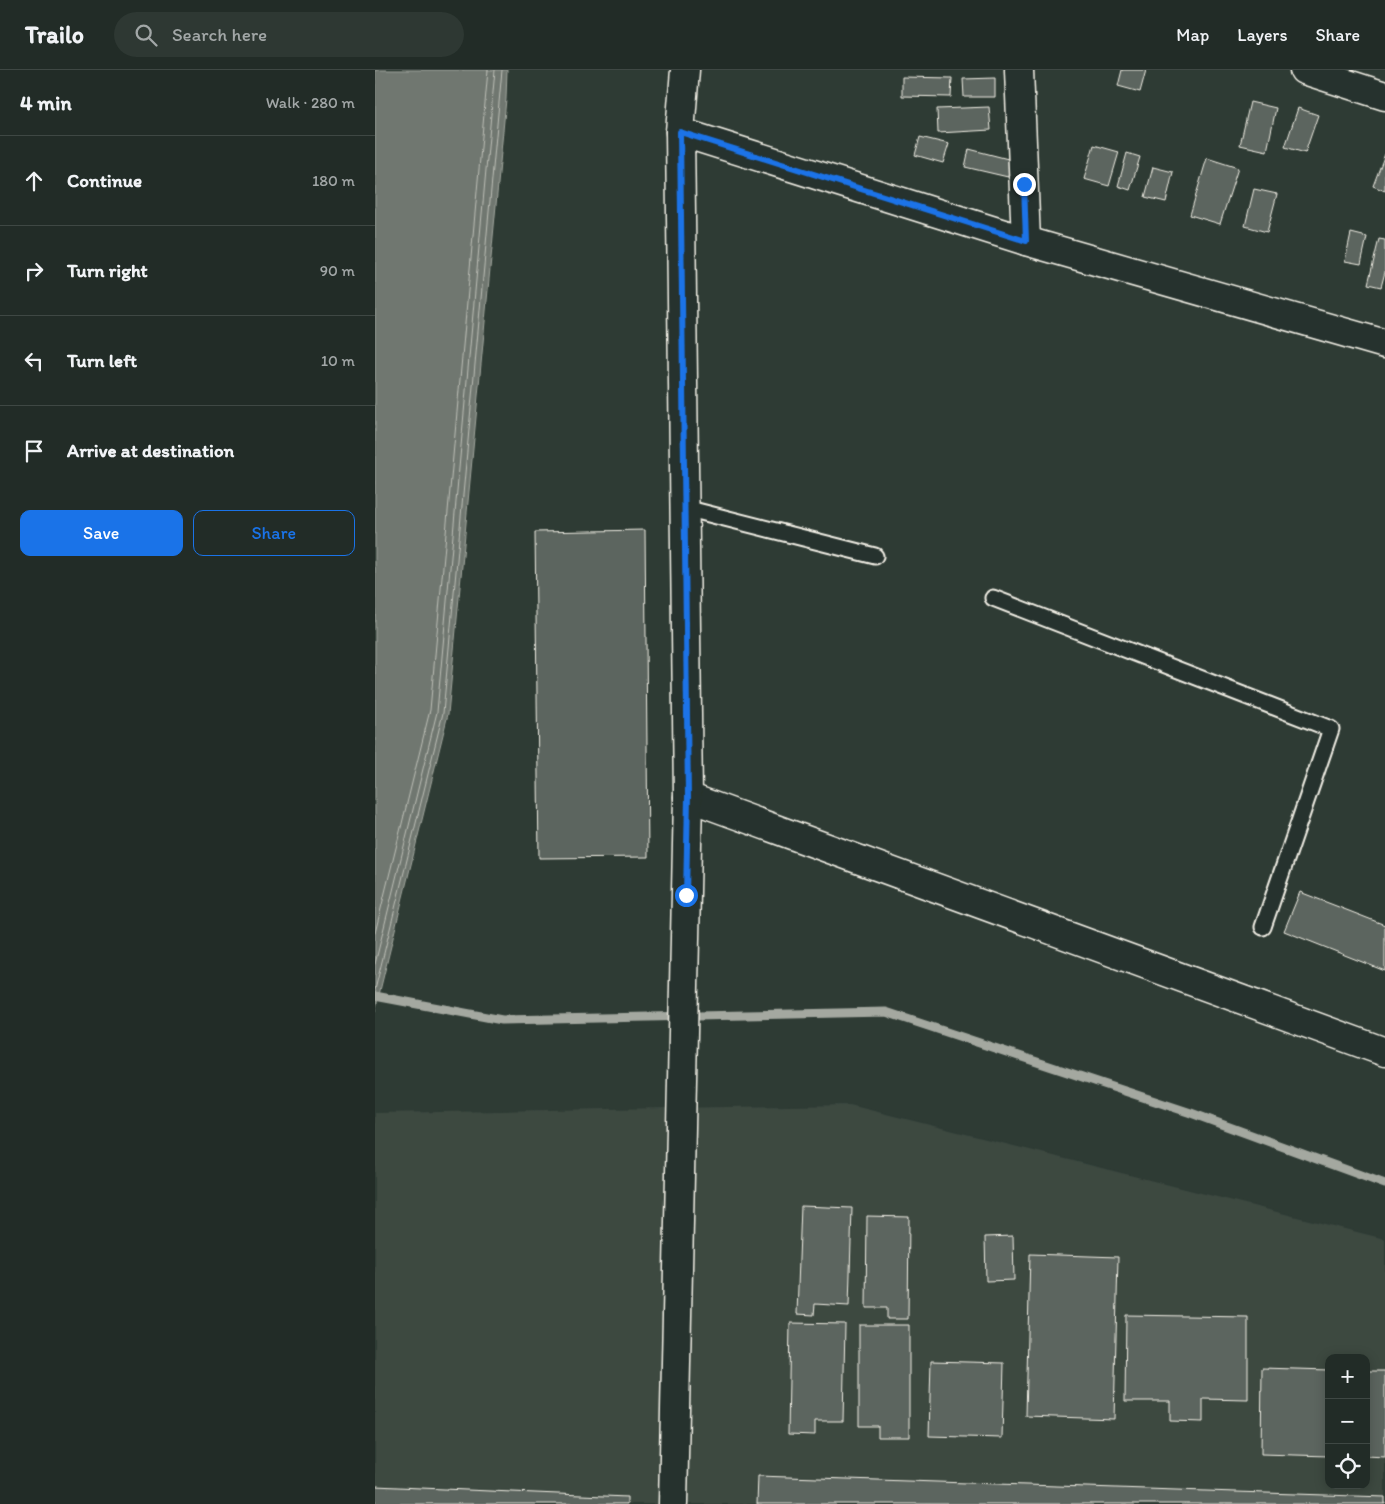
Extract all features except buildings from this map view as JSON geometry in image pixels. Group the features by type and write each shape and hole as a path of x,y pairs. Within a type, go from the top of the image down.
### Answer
{"street":[{"path":"673,1504 688,797 680,132 685,70"},
{"path":"1019,70 1026,241"},
{"path":"1304,70 1385,96"},
{"path":"680,132 1026,241 1385,344"},
{"path":"688,797 1385,1052"}],"lane":[{"path":"685,508 875,556"},
{"path":"993,598 1331,729 1263,927"}],"shaded area":[{"path":"850,1105 1385,1239 1385,1504 375,1504 375,1113"}],"water":[{"path":"375,70 507,70 506,99 448,714 375,1011"}],"waterway":[{"path":"375,996 502,1020 886,1012 1191,1113 1385,1184"}],"route":[{"path":"686,895 688,797 680,132 1026,241 1024,184"}]}
